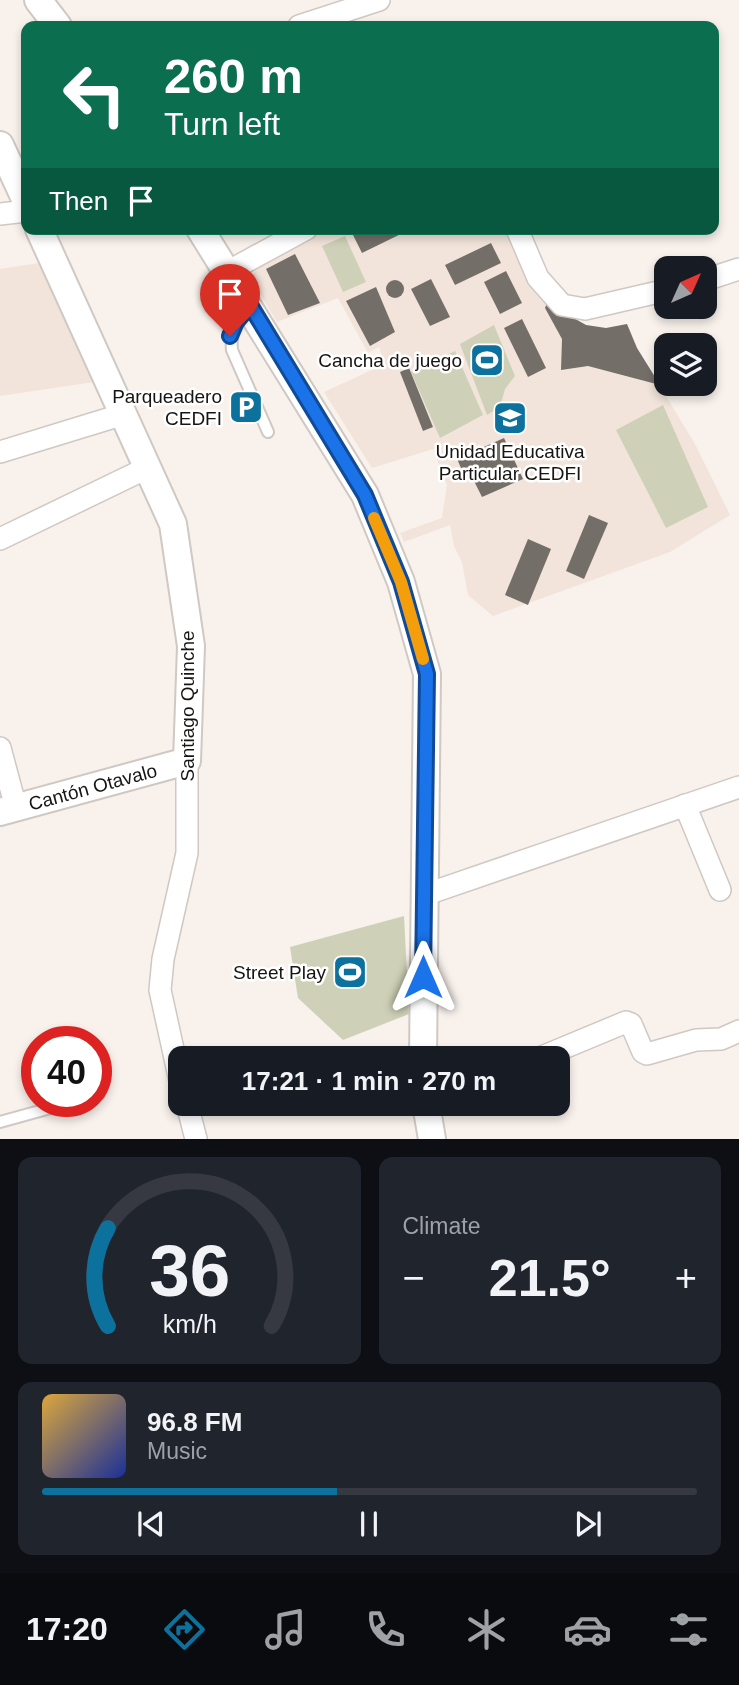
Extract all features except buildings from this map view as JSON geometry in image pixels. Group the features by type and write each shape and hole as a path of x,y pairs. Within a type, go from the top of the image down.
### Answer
{"street":[{"path":"38,0 54,21"},
{"path":"314,21 379,0"},
{"path":"0,145 21,190"},
{"path":"0,214 21,212"},
{"name":"Santiago Quinche","path":"42,235 173,524 191,646 187,853 163,959 160,990 172,1046"},
{"path":"204,235 229,271 365,495 401,582 427,674 423,1046"},
{"path":"229,271 295,235"},
{"path":"520,235 538,278 562,306 585,309 654,293"},
{"path":"718,276 739,270"},
{"path":"0,452 124,414"},
{"path":"0,539 149,467"},
{"path":"0,748 8,810"},
{"name":"Cantón Otavalo","path":"8,810 187,761"},
{"path":"424,895 739,787"},
{"path":"685,805 720,890"},
{"path":"568,1046 626,1022 631,1024 643,1052 647,1054 696,1040 733,1036 739,1031"},
{"path":"190,1116 196,1139"},
{"path":"429,1116 432,1139"}],"lane":[{"path":"250,305 233,329 232,350 268,432"},
{"path":"0,1122 21,1116"}],"shaded area":[{"name":"Unidad Educativa Particular CEDFI","path":"310,235 510,235 547,303 586,325 606,328 627,324 637,348 654,376 654,396 666,396 695,444 730,515 670,552 493,616 468,595 462,562 454,546 450,525 404,542 400,533 442,518 447,485 433,449 372,468 324,392 385,364 379,347 368,353 338,298 277,322 253,282 252,276 262,260"},
{"path":"39,263 94,382 0,396 0,269"}],"green space":[{"path":"345,236 366,282 343,292 322,246"},
{"name":"Cancha de juego","path":"494,325 515,376 505,389 500,407 487,415 460,344"},
{"path":"455,351 483,415 440,438 411,372"},
{"path":"663,405 708,507 666,528 616,430"},
{"name":"Street Play","path":"404,916 409,1014 343,1040 298,998 290,947"}],"slow traffic":[{"path":"374,518 401,582 423,659"}],"place":[{"name":"Cancha de juego","path":"487,360"},
{"name":"Parqueadero CEDFI","path":"246,407"},
{"name":"Unidad Educativa Particular CEDFI","path":"510,418"},
{"name":"Street Play","path":"350,972"}],"route":[{"path":"230,336 236,322 250,305 365,495 401,582 427,674 423,977"}]}
